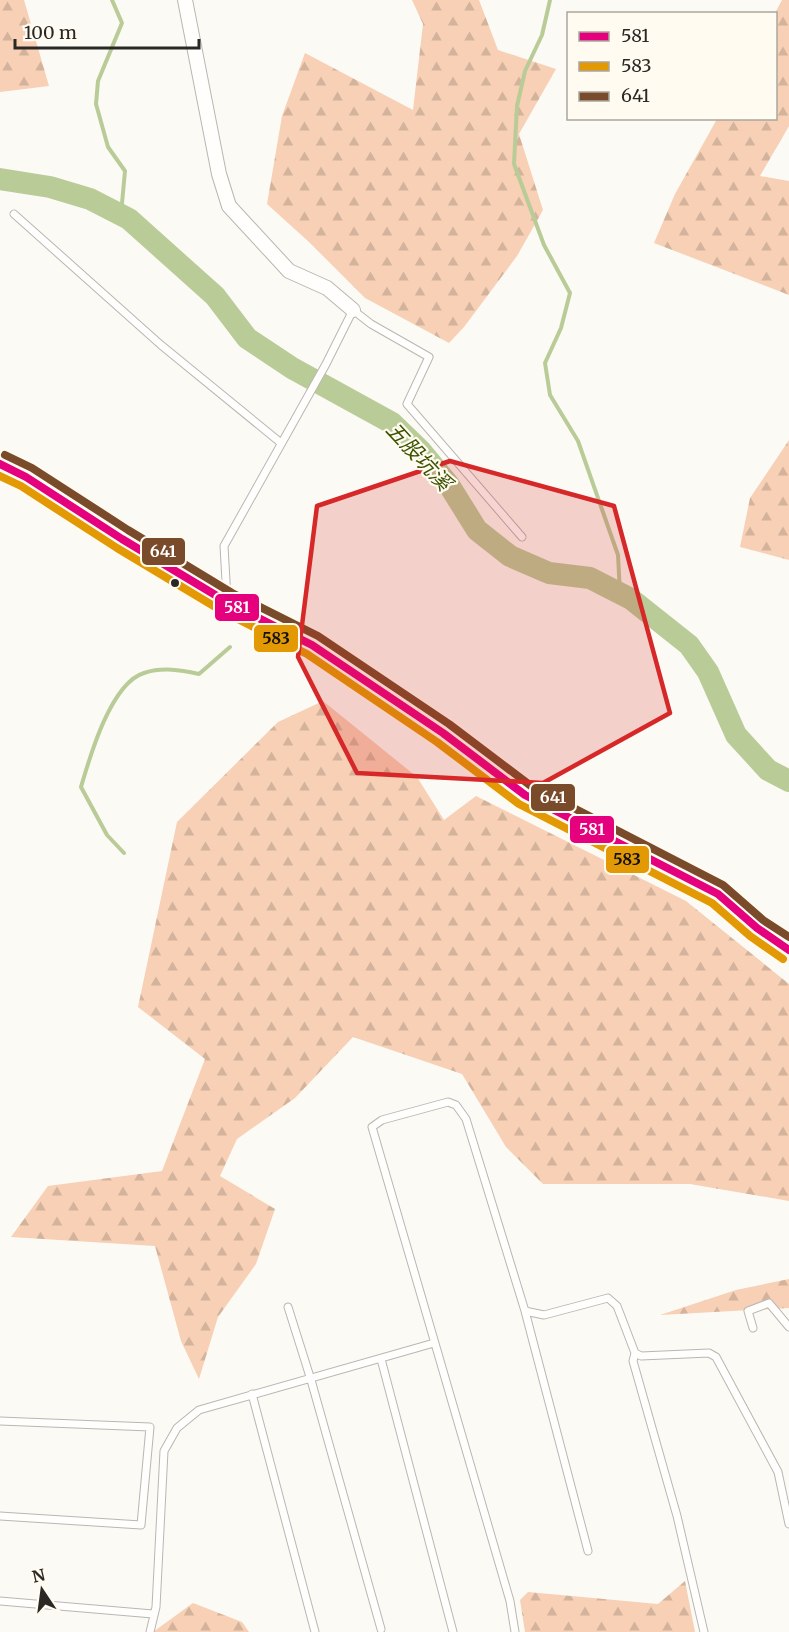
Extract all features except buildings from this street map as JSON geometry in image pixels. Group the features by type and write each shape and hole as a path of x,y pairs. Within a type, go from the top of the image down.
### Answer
{"main road":[{"path":"0,464 26,477 122,539 227,602 312,645 443,733 525,795 718,894 757,928 789,950"}],"street":[{"path":"185,0 219,174 229,206 289,271 327,288 353,310"}],"lane":[{"path":"14,214 161,345 281,443"},
{"path":"227,602 225,546 326,364 353,310 372,324 429,357 407,404 522,537"},
{"path":"515,1632 510,1601 372,1127 382,1120 448,1102 456,1105 466,1119 525,1311 588,1551"},
{"path":"525,1311 544,1315 608,1298 617,1306 635,1353 633,1361 677,1516 704,1632"},
{"path":"753,1328 748,1311 769,1303 789,1327"},
{"path":"288,1306 381,1629"},
{"path":"150,1632 156,1607 164,1451 177,1428 199,1410 311,1380 434,1343"},
{"path":"635,1353 642,1356 709,1353 716,1357 778,1473 789,1524"},
{"path":"381,1359 453,1632"},
{"path":"252,1395 315,1632"},
{"path":"0,1421 150,1427 141,1525 0,1516"},
{"path":"0,1601 153,1614"}],"highlighted area":[{"path":"450,461 614,506 670,713 543,783 357,773 298,657 317,506"}],"green space":[{"path":"0,0 24,0 49,86 0,92"},
{"path":"412,0 479,0 498,50 556,69 519,134 543,210 517,256 464,327 449,343 365,298 267,204 282,116 305,53 413,110 423,24"},
{"path":"782,0 789,0 789,126 760,176 789,181 789,295 654,243 675,194 716,120 777,120 776,12"},
{"path":"789,440 789,560 740,547 750,498"},
{"path":"323,701 417,777 444,820 476,796 686,901 789,984 789,1201 690,1184 543,1184 506,1147 462,1074 353,1037 295,1098 237,1139 220,1176 275,1209 256,1264 218,1317 199,1379 181,1341 155,1246 11,1237 48,1186 162,1171 205,1059 138,1007 177,822 278,722"},
{"path":"789,1279 789,1308 660,1315 736,1290"},
{"path":"685,1581 695,1632 525,1632 520,1600 528,1592 658,1604"},
{"path":"193,1603 242,1622 249,1632 153,1632"}],"waterway":[{"path":"112,0 122,23 98,81 96,104 108,147 125,171 121,214"},
{"path":"550,0 542,35 525,71 517,106 514,164 544,245 570,293 561,328 545,363 550,395 578,441 618,555 620,593"},
{"name":"五股坑溪","path":"0,179 50,187 90,199 129,219 215,296 247,338 292,368 392,423 421,451 449,485 477,530 510,556 549,573 590,578 631,599 689,645 708,672 736,735 768,770 789,781"},
{"path":"124,853 107,835 81,787 96,740 112,705 132,679 144,673 178,670 199,674 230,647"}],"transit line":[{"name":"641","path":"5,455 32,468 232,593 318,636 449,724 531,786 723,885 763,920 789,937"},
{"name":"581","path":"0,464 26,477 122,539 227,602 312,645 443,733 525,795 718,894 757,928 789,950"},
{"name":"583","path":"0,476 21,486 117,548 222,611 307,654 437,742 519,804 712,903 750,936 783,959"}]}
